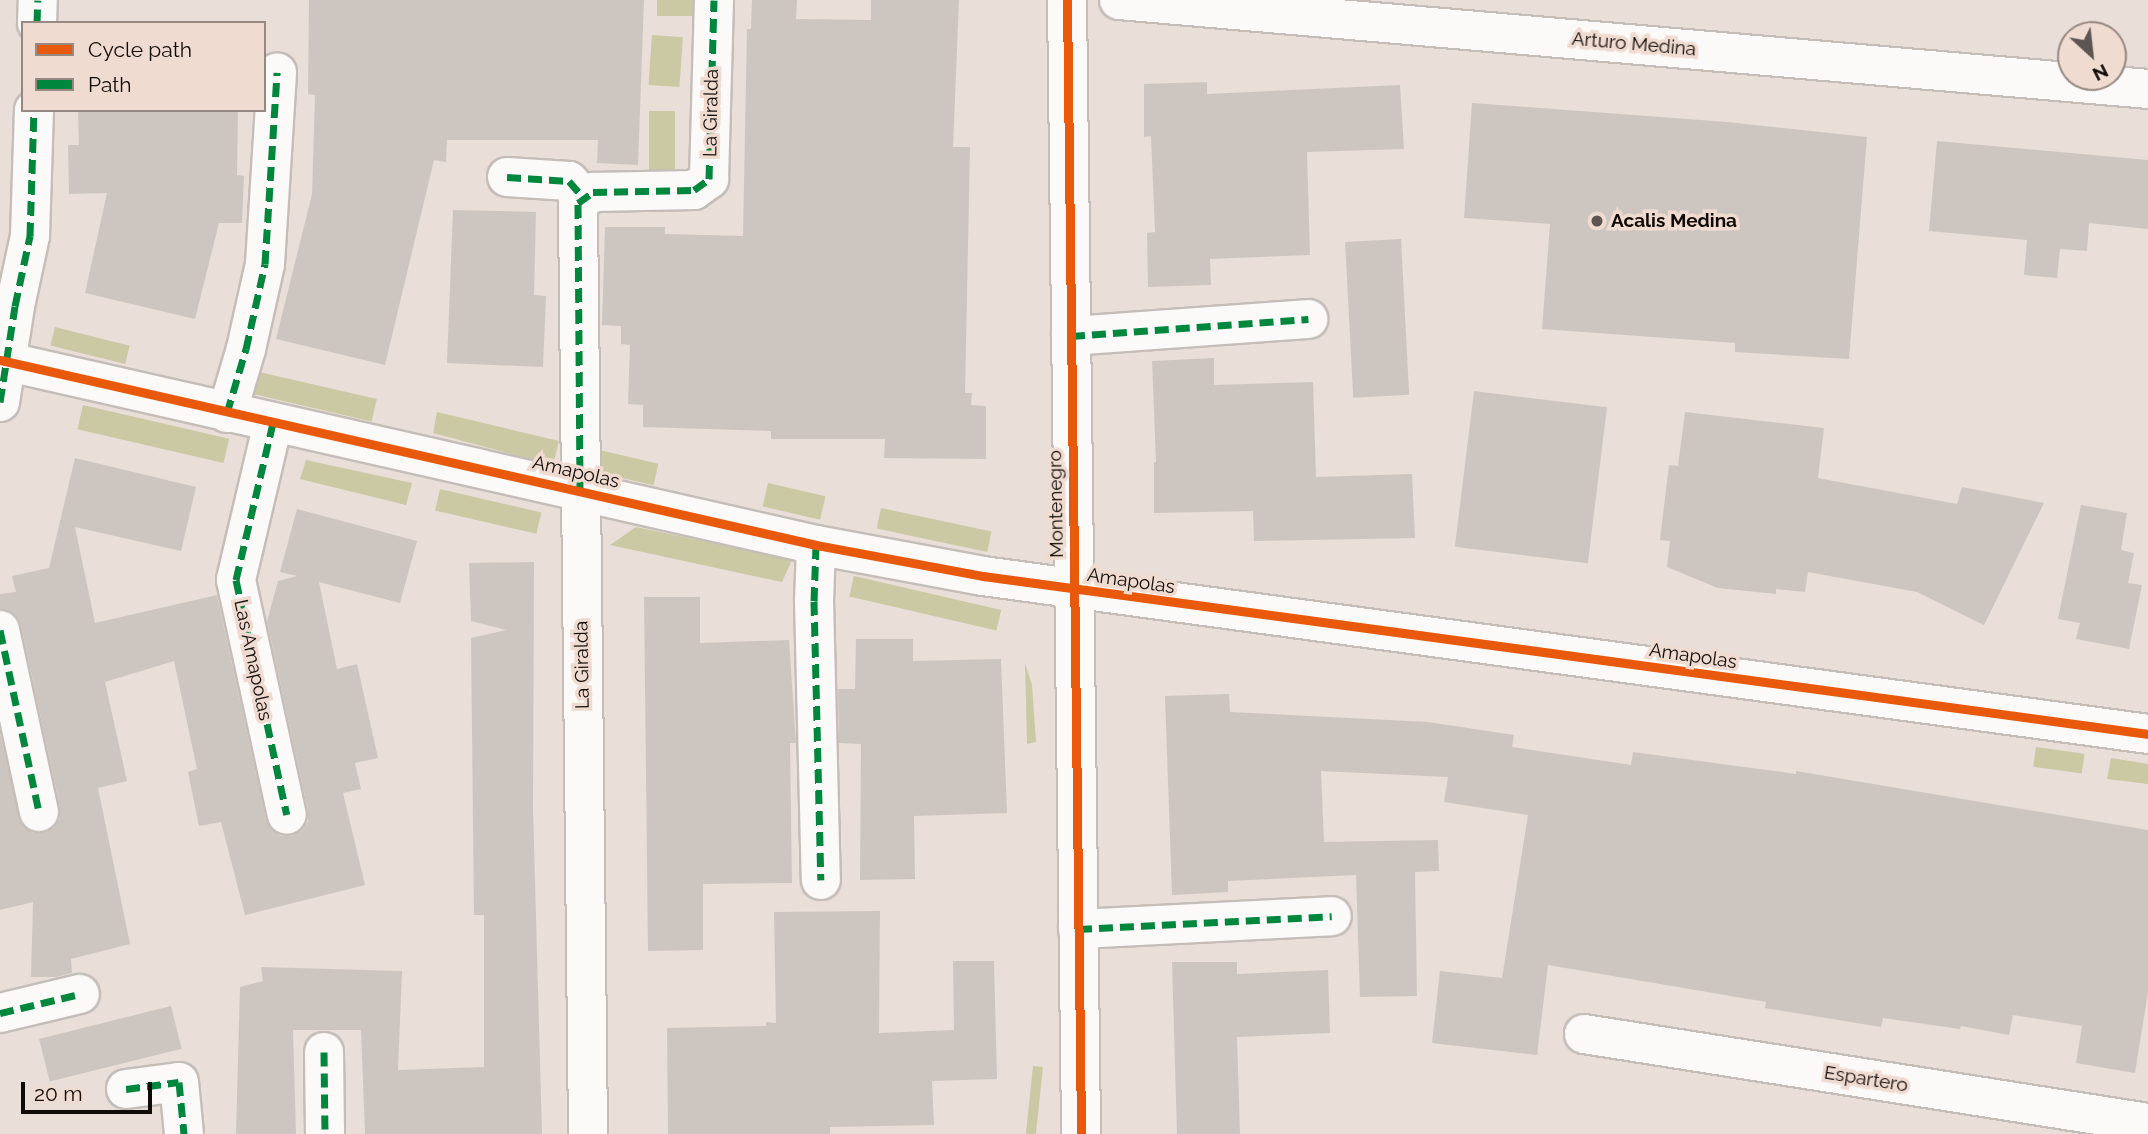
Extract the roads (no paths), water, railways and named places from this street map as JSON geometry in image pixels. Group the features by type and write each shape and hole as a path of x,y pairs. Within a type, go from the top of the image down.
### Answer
{"street":[{"path":"37,21 38,0"},
{"name":"La Giralda","path":"588,1134 578,203 593,192 694,190 709,179 714,0"},
{"name":"Montenegro","path":"1067,0 1081,1134"},
{"name":"Arturo Medina","path":"1119,0 2148,89"},
{"path":"227,413 246,349 265,264 277,72"},
{"path":"0,402 3,360 30,236 34,112"},
{"path":"507,177 569,181 584,198"},
{"path":"1071,336 1308,319"},
{"name":"Amapolas","path":"3,360 816,545 1074,590 2148,734"},
{"name":"Las Amapolas","path":"273,423 236,580 287,815"},
{"path":"816,545 814,601 821,880"},
{"path":"0,630 39,812"},
{"path":"1079,929 1332,916"},
{"path":"0,1013 80,994"},
{"name":"Espartero","path":"1584,1034 2148,1123"},
{"path":"324,1052 325,1134"},
{"path":"126,1089 179,1082 184,1134"}],"place":[{"name":"Acalis Medina","path":"1597,221"}]}
